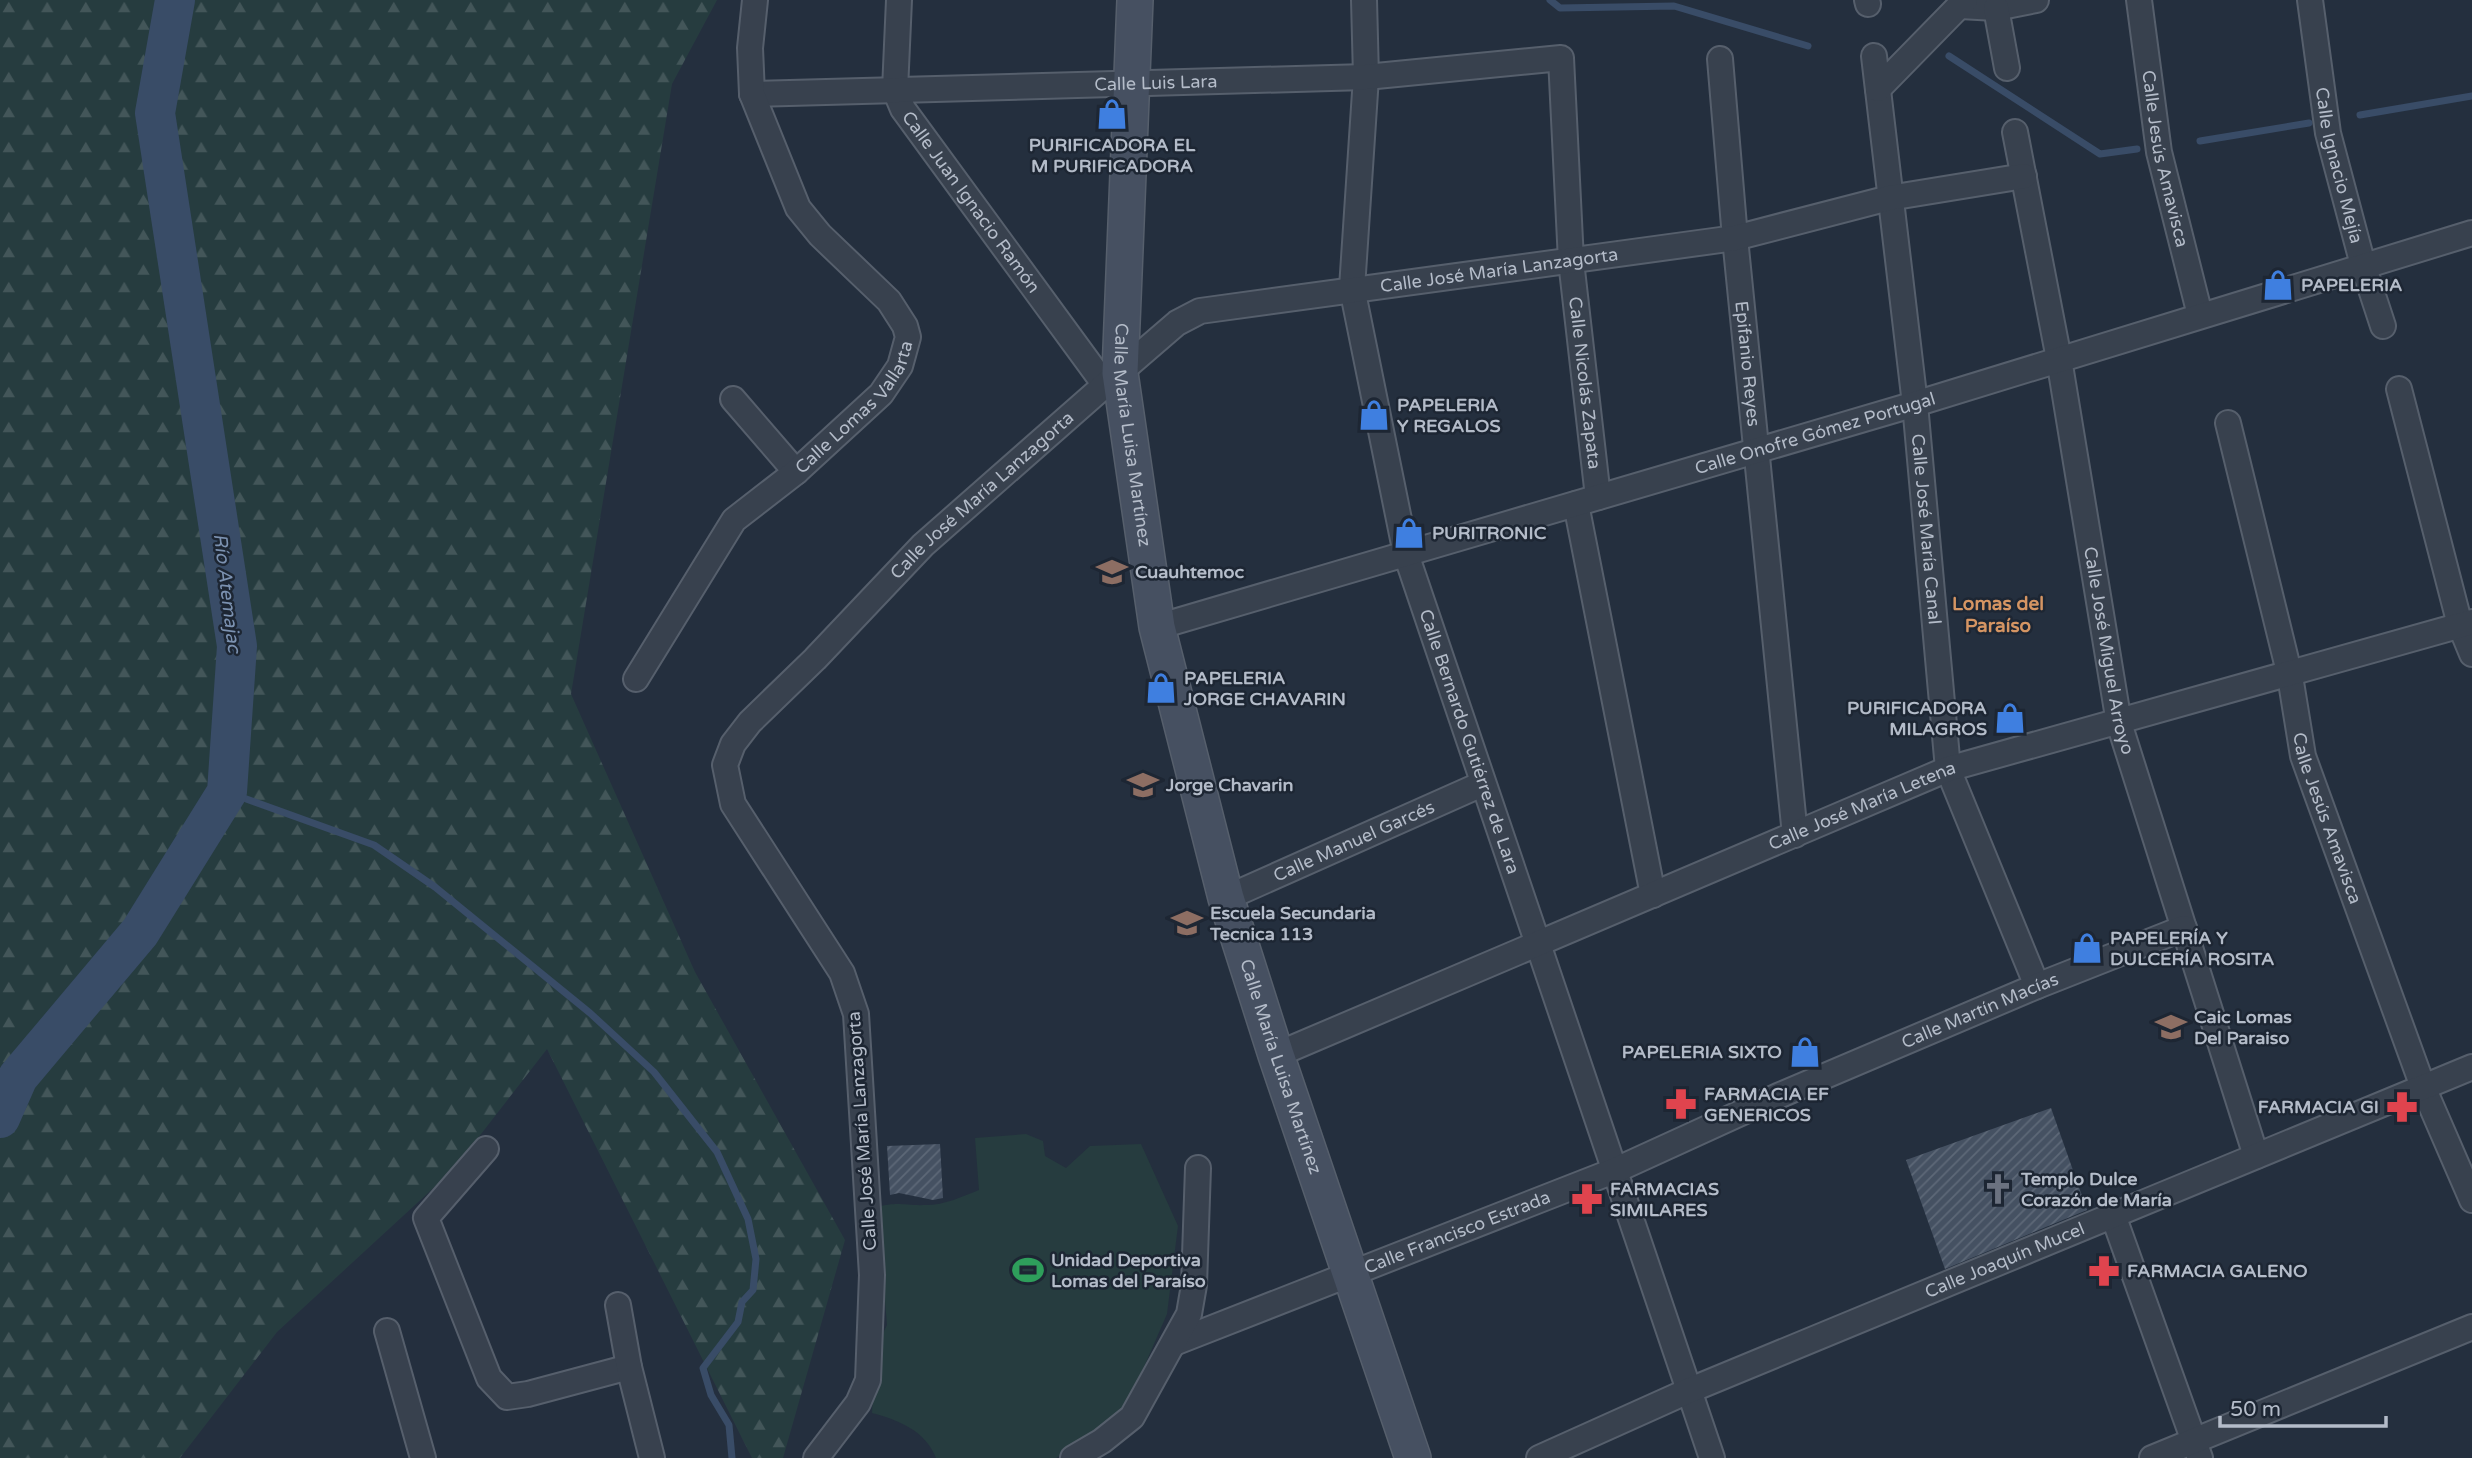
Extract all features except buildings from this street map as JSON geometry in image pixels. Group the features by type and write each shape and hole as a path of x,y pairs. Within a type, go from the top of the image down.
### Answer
{"street":[{"name":"Calle Lomas Vallarta","path":"636,680 734,520 796,472 881,394 900,366 908,337 905,326 889,302 820,235 798,208 752,94 750,48 755,0"},
{"name":"Calle Juan Ignacio Ramón","path":"899,0 895,90 902,109 1112,379"},
{"name":"Calle María Luisa Martínez","path":"1135,0 1112,379 1157,627 1226,898 1276,1055 1413,1458"},
{"name":"Calle Bernardo Gutiérrez de Lara","path":"1364,0 1366,77 1352,288 1406,554 1712,1458"},
{"path":"1878,89 1962,3 1996,8 2036,0"},
{"name":"Calle Jesús Amavisca","path":"2139,0 2159,152 2200,315"},
{"name":"Calle Ignacio Mejía","path":"2311,0 2328,133 2362,265 2383,326"},
{"path":"1996,8 2007,68"},
{"name":"Calle José María Canal","path":"1874,56 1889,198 1916,404 1948,769 2037,986"},
{"name":"Calle Luis Lara","path":"752,94 1366,77 1560,58"},
{"name":"Calle Nicolás Zapata","path":"1560,58 1587,501 1653,895"},
{"name":"Epifanio Reyes","path":"1720,59 1735,238 1759,449 1795,835"},
{"name":"Calle José Miguel Arroyo","path":"2015,132 2059,359 2119,723 2256,1156"},
{"name":"Calle José María Lanzagorta","path":"816,1458 858,1403 868,1380 872,1275 856,1014 842,973 733,804 726,765 733,744 750,722 815,659 923,545 1177,323 1200,311 1352,288 1735,238 1889,198 2024,176"},
{"name":"Calle Onofre Gómez Portugal","path":"1157,627 1916,404 2472,233"},
{"path":"2399,389 2466,624 2472,654"},
{"path":"733,399 796,472"},
{"name":"Calle Jesús Amavisca","path":"2228,423 2290,676 2303,755 2423,1087 2472,1200"},
{"name":"Calle José María Letena","path":"1276,1055 1948,769 2290,676 2466,624"},
{"name":"Calle Manuel Garcés","path":"1226,898 1482,784"},
{"name":"Calle Martín Macías","path":"1778,1096 2037,986 2184,928"},
{"name":"Calle Joaquín Mucel","path":"1539,1458 1688,1391 2472,1067"},
{"name":"Calle Francisco Estrada","path":"1174,1343 1616,1170 1778,1096"},
{"path":"486,1149 426,1218 489,1378 507,1397 528,1394 629,1367"},
{"path":"1073,1458 1102,1441 1132,1417 1189,1314 1194,1285 1198,1168"},
{"path":"2113,1215 2197,1450"},
{"path":"618,1305 629,1367 652,1458"},
{"path":"2152,1458 2197,1450 2472,1327"},
{"path":"387,1331 423,1458"}],"green space":[{"path":"0,0 717,0 672,84 571,694 695,972 845,1240 783,1458 752,1458 547,1049 453,1170 277,1332 180,1458 0,1458"},
{"name":"Unidad Deportiva Lomas del Paraíso","path":"1026,1134 1043,1141 1045,1156 1066,1168 1090,1146 1141,1144 1178,1226 1167,1314 1120,1422 1056,1458 936,1458 918,1433 901,1423 872,1413 875,1350 887,1325 877,1207 940,1204 979,1190 975,1138"}],"waterway":[{"name":"Río Atemajac","path":"0,1118 18,1077 140,932 227,792 237,646 155,113 175,0"},
{"path":"1550,0 1560,8 1674,6 1808,46"},
{"path":"1949,56 2100,154 2137,149"},
{"path":"2360,115 2472,96"},
{"path":"2200,141 2309,123"},
{"path":"227,792 374,845 435,887 590,1013 654,1072 717,1152 748,1219 756,1259 753,1290 742,1302 738,1322 703,1368 711,1395 729,1425 732,1458"}],"place":[{"name":"PURIFICADORA EL M PURIFICADORA","path":"1112,114"},
{"name":"PAPELERIA","path":"2278,285"},
{"name":"PAPELERIA Y REGALOS","path":"1374,415"},
{"name":"PURITRONIC","path":"1409,533"},
{"name":"Cuauhtemoc","path":"1112,572"},
{"name":"PAPELERIA JORGE CHAVARIN","path":"1161,688"},
{"name":"PURIFICADORA MILAGROS","path":"2010,718"},
{"name":"Jorge Chavarin","path":"1143,785"},
{"name":"Escuela Secundaria Tecnica 113","path":"1187,923"},
{"name":"PAPELERÍA Y DULCERÍA ROSITA","path":"2087,948"},
{"name":"Caic Lomas Del Paraiso","path":"2171,1027"},
{"name":"PAPELERIA SIXTO","path":"1805,1052"},
{"name":"FARMACIA EF GENERICOS","path":"1681,1104"},
{"name":"FARMACIA GI","path":"2402,1107"},
{"name":"Templo Dulce Corazón de María","path":"1998,1189"},
{"name":"FARMACIAS SIMILARES","path":"1587,1199"},
{"name":"Unidad Deportiva Lomas del Paraíso","path":"1028,1270"},
{"name":"FARMACIA GALENO","path":"2104,1271"}],"district":[{"name":"Lomas del Paraíso","path":"1998,615"}]}
